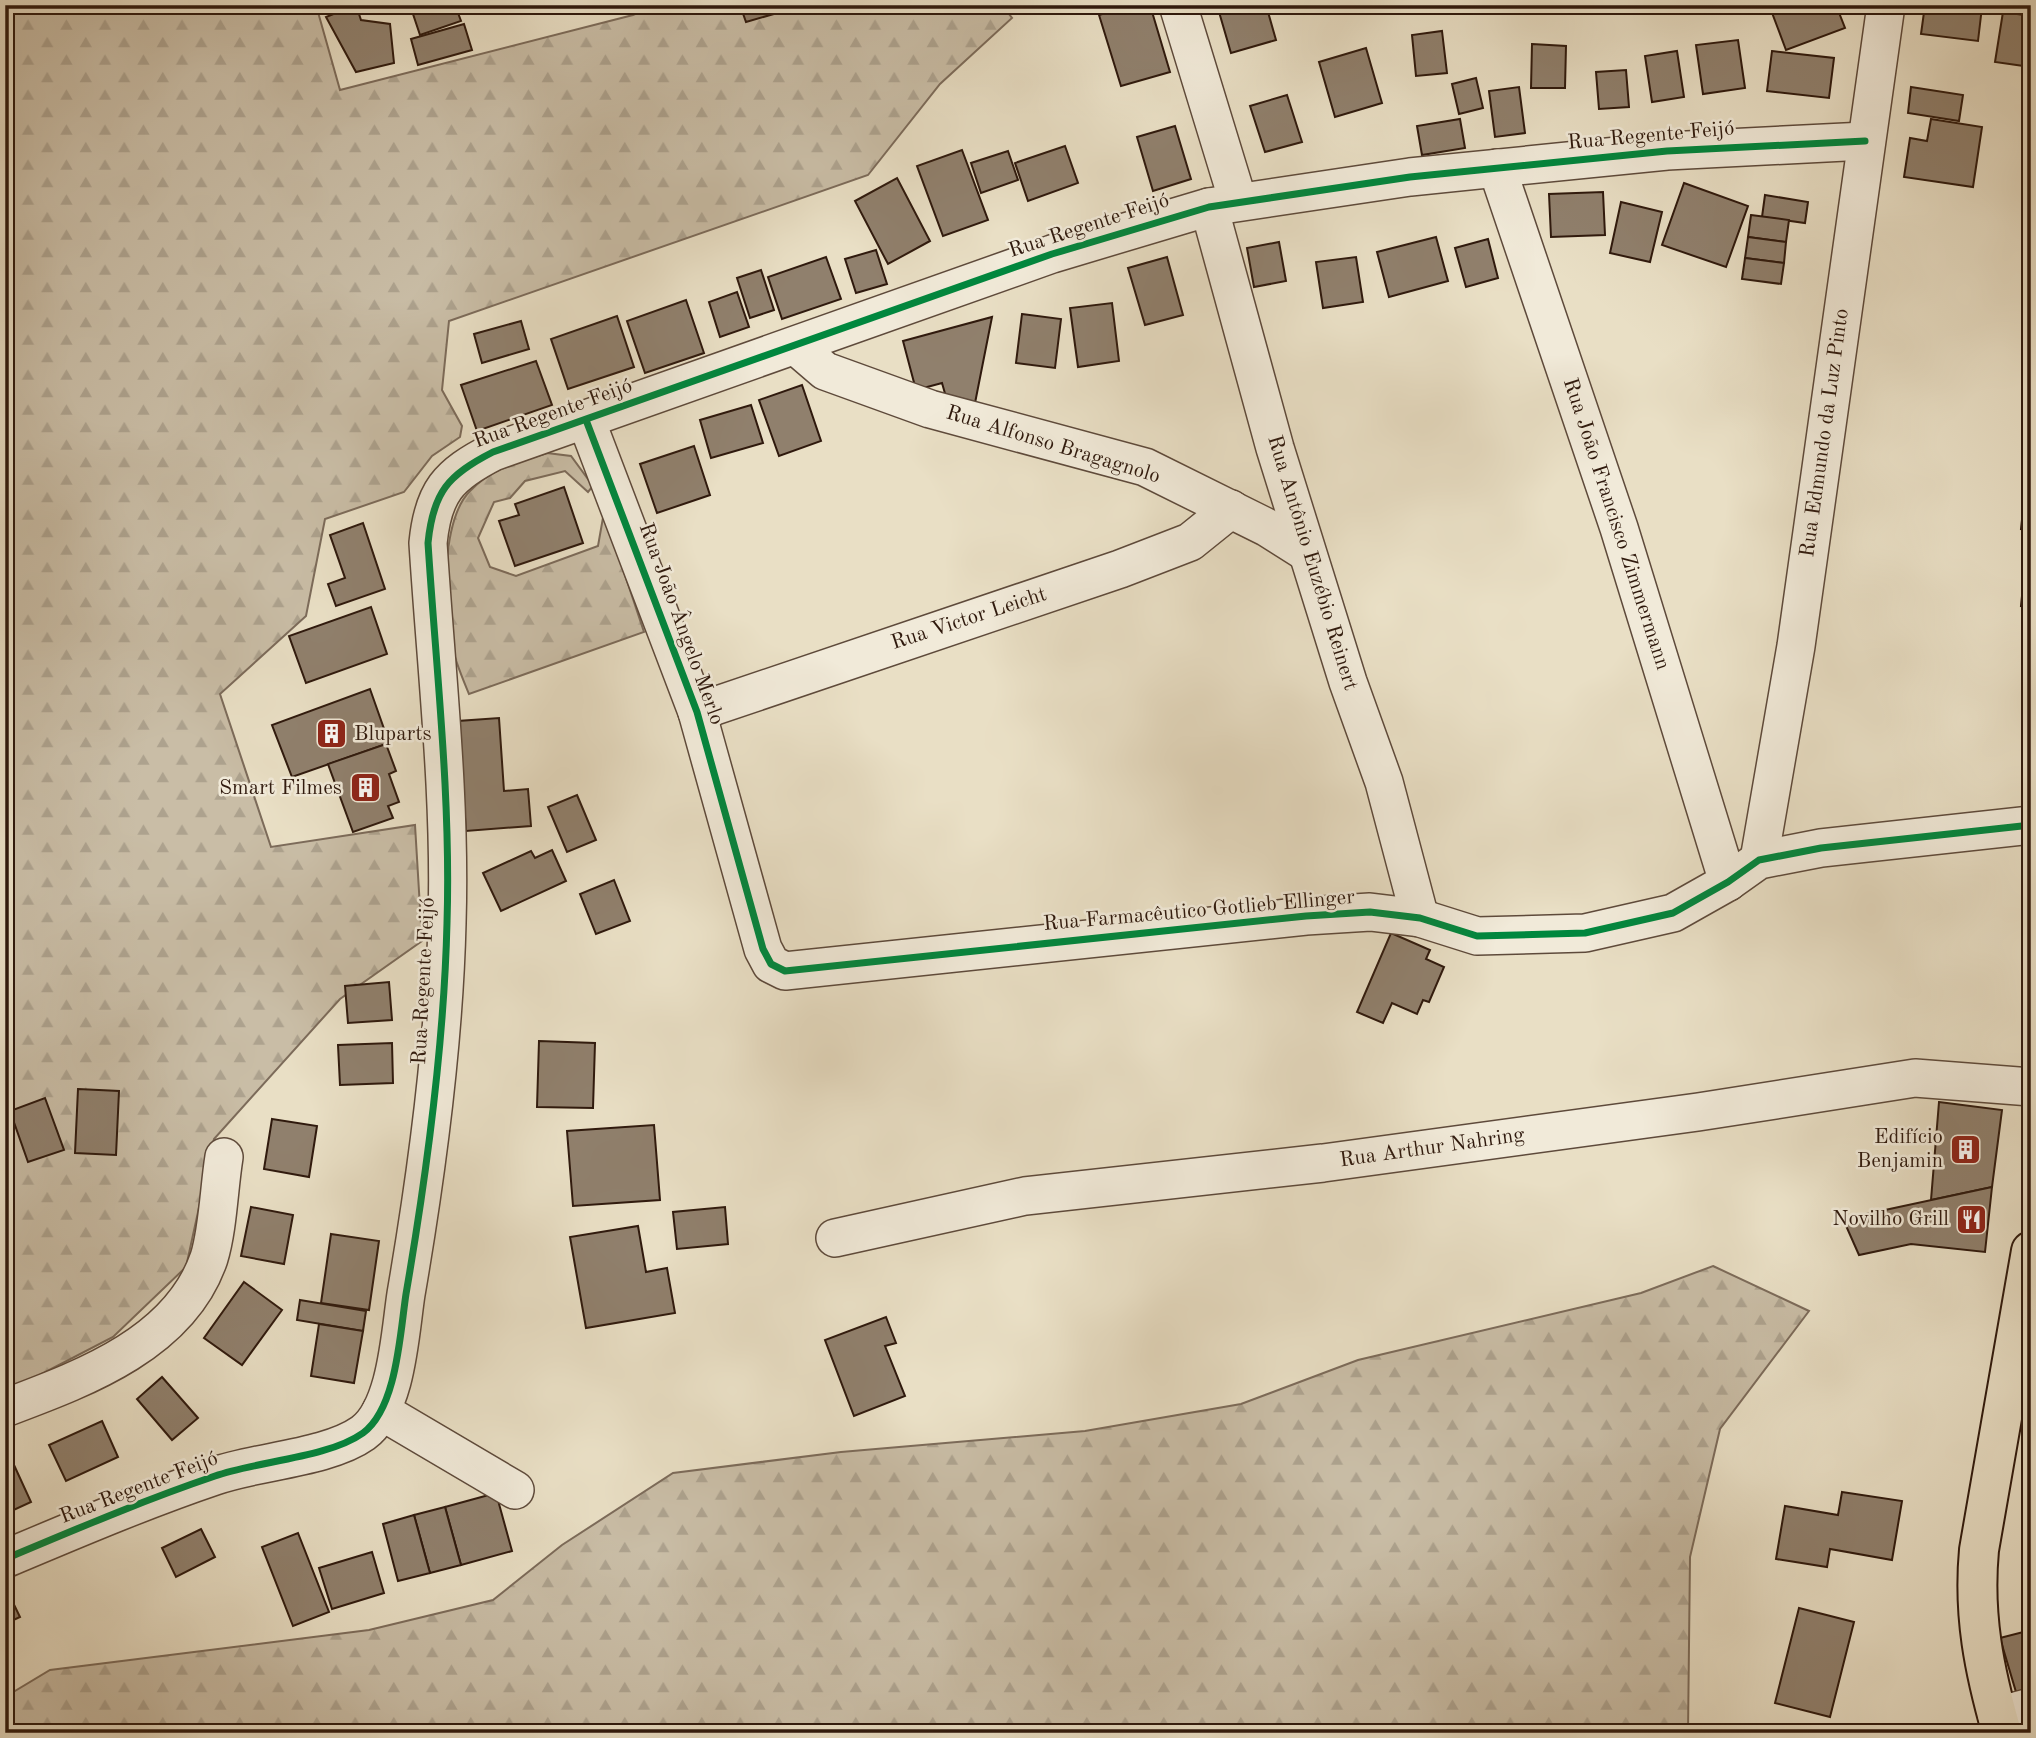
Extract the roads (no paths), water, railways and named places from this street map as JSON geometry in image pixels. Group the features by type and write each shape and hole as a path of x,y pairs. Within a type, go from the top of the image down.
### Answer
{"main road":[{"path":"2010,1718 1982,1648 1975,1593 1979,1550 2021,1348 2031,1251"}],"street":[{"name":"Rua Antônio Euzébio Reinert","path":"1178,5 1224,204 1228,282 1306,552 1384,782 1420,918"},
{"name":"Rua Edmundo da Luz Pinto","path":"1759,860 1796,646 1886,5"},
{"name":"Rua Regente Feijó","path":"5,1559 218,1475 335,1446 364,1432 381,1411 391,1383 416,1234 440,1046 447,922 446,827 428,543 430,517 439,494 460,468 493,452 1052,254 1224,204 1497,168 1667,150 1865,141"},
{"name":"Rua João Francisco Zimmermann","path":"1497,168 1619,528 1728,882"},
{"name":"Rua Alfonso Bragagnolo","path":"797,346 825,371 930,409 1145,467 1268,528 1306,552"},
{"name":"Rua João Ângelo Merlo","path":"586,420 697,712 763,949 771,964"},
{"name":"Rua Victor Leicht","path":"697,712 1120,569 1190,542 1231,509"},
{"name":"Rua Farmacêutico Gotlieb Ellinger","path":"771,964 785,971 1306,916 1370,912 1420,918 1477,936 1585,933 1673,913 1728,882 1759,860 1821,848 2031,825"},
{"name":"Rua Arthur Nahring","path":"835,1238 1025,1196 1323,1163 1698,1112 1915,1078 2031,1087"},
{"path":"5,1408 100,1371 180,1310 209,1258 224,1157"},
{"path":"381,1411 515,1489"}],"place":[{"name":"Bluparts","path":"331,734"},
{"name":"Smart Filmes","path":"365,788"},
{"name":"Edifício Benjamin","path":"1966,1149"},
{"name":"Novilho Grill","path":"1972,1219"}]}
